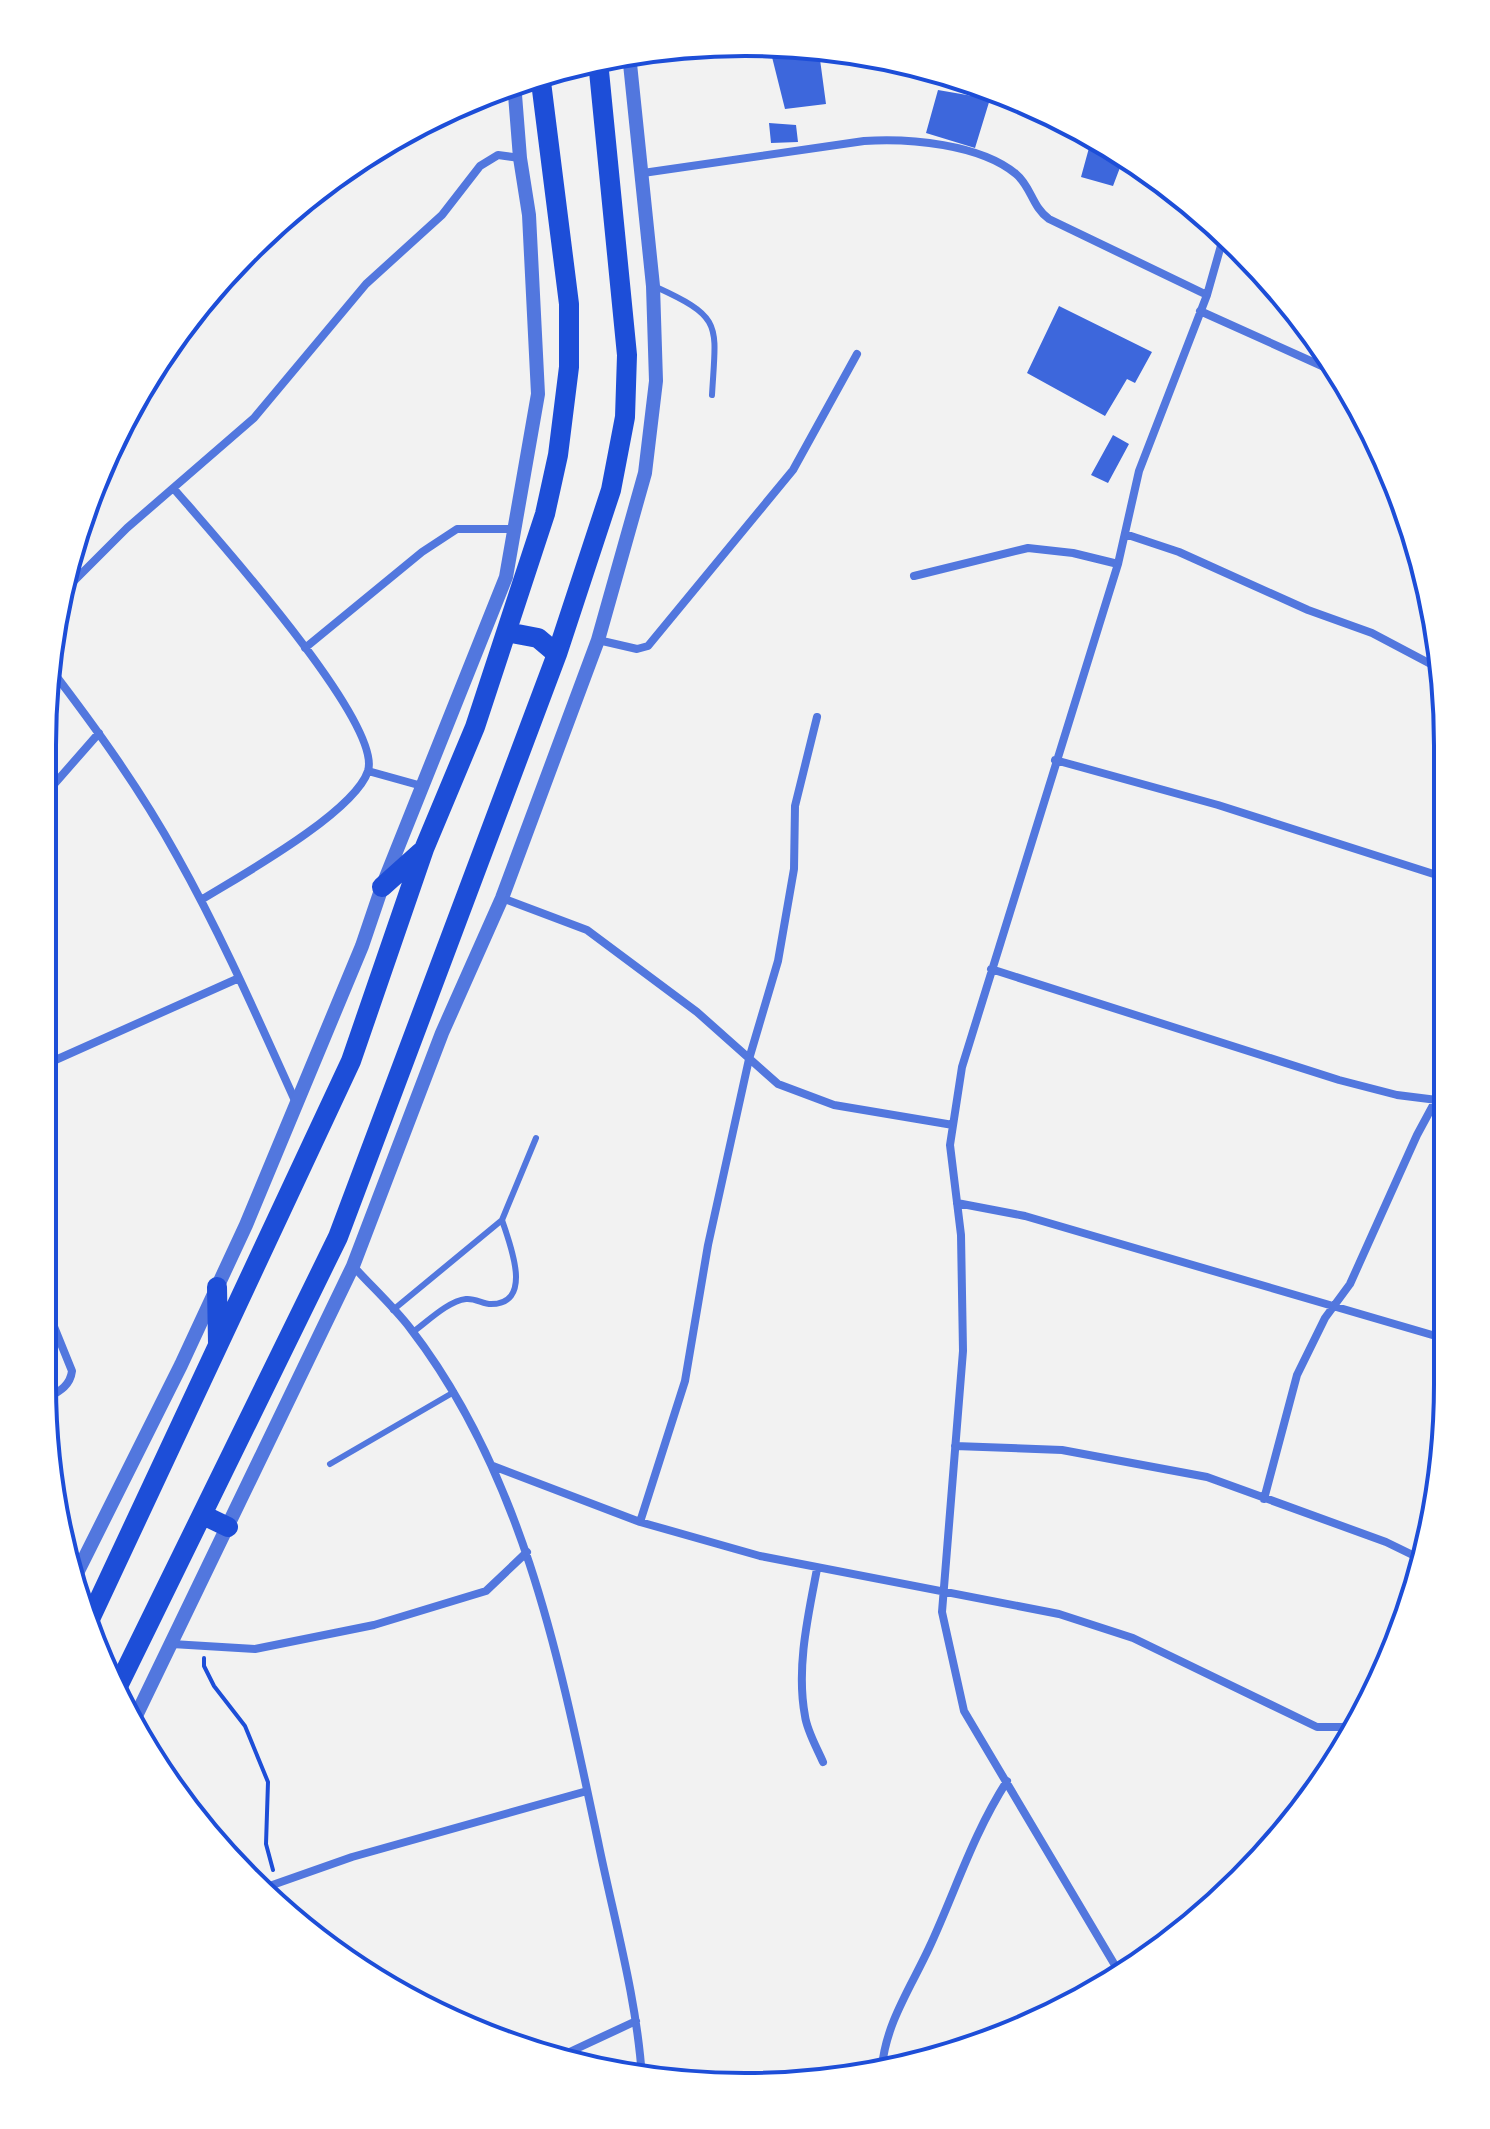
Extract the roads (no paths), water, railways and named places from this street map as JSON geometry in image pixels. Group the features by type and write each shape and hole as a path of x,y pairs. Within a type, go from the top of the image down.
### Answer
{"main road":[{"path":"120,1674 203,1515 338,1237 557,654 611,490 625,417 624,301 599,72"},
{"path":"95,1609 351,1061 424,849 475,727 545,514 558,455 569,367 569,304 542,87"},
{"path":"507,632 538,638 557,654"},
{"path":"382,887 424,849"},
{"path":"217,1287 218,1347"},
{"path":"203,1515 228,1527"}],"street":[{"path":"139,1711 353,1266 442,1033 502,898 598,640 645,473 656,381 653,286 630,66"},
{"path":"80,1566 217,1287 297,1106 506,577 538,394 529,215 515,96"},
{"path":"643,173 864,141 898,139 930,143 972,153 1013,171 1021,178 1037,209 1049,219 1207,295"},
{"path":"76,579 127,528 254,418 366,284 442,215 480,166 498,155 520,158"},
{"path":"1115,1965 964,1711 951,1661 942,1591 963,1351 957,1203 950,1145 962,1067 1118,564 1139,471 1207,295 1221,247"},
{"path":"1200,311 1320,365"},
{"path":"598,640 637,649 648,646 793,470 857,354"},
{"path":"174,489 269,600 349,710 365,743 368,771 351,794 301,837 201,900"},
{"path":"305,648 422,552 457,529 513,529"},
{"path":"1125,534 1179,552 1308,610 1372,633 1429,663"},
{"path":"914,576 1028,548 1073,553 1118,564"},
{"path":"59,680 99,733 176,854 239,978 297,1106"},
{"path":"640,1522 685,1381 708,1245 749,1059 778,961 791,896 795,806 817,717"},
{"path":"56,782 99,733"},
{"path":"1055,760 1218,805 1434,874"},
{"path":"368,771 422,786"},
{"path":"502,898 587,930 697,1012 778,1084 834,1105 953,1125"},
{"path":"991,969 1339,1080 1434,1100"},
{"path":"56,1060 239,978"},
{"path":"1264,1499 1297,1375 1334,1306 1350,1284 1434,1113"},
{"path":"957,1203 1025,1216 1434,1335"},
{"path":"353,1266 413,1332 454,1392 493,1466 527,1552 587,1791 636,2021 641,2065"},
{"path":"56,1332 72,1371 71,1381 56,1393"},
{"path":"955,1446 1062,1450 1207,1477 1386,1542 1413,1555"},
{"path":"493,1466 640,1522 760,1556 1059,1614 1133,1638 1317,1727 1343,1727"},
{"path":"172,1644 255,1649 386,1621 486,1591 527,1552"},
{"path":"817,1569 806,1628 803,1692 805,1719 823,1762"},
{"path":"884,2059 890,2028 930,1946 980,1823 1007,1781"},
{"path":"272,1884 401,1842 587,1791"},
{"path":"572,2051 636,2021"}],"lane":[{"path":"653,286 700,307 712,326 712,395"},
{"path":"393,1310 502,1220 536,1138"},
{"path":"413,1332 455,1303 466,1299 490,1304 504,1301 513,1291 517,1275 502,1220"},
{"path":"330,1464 454,1392"}]}
